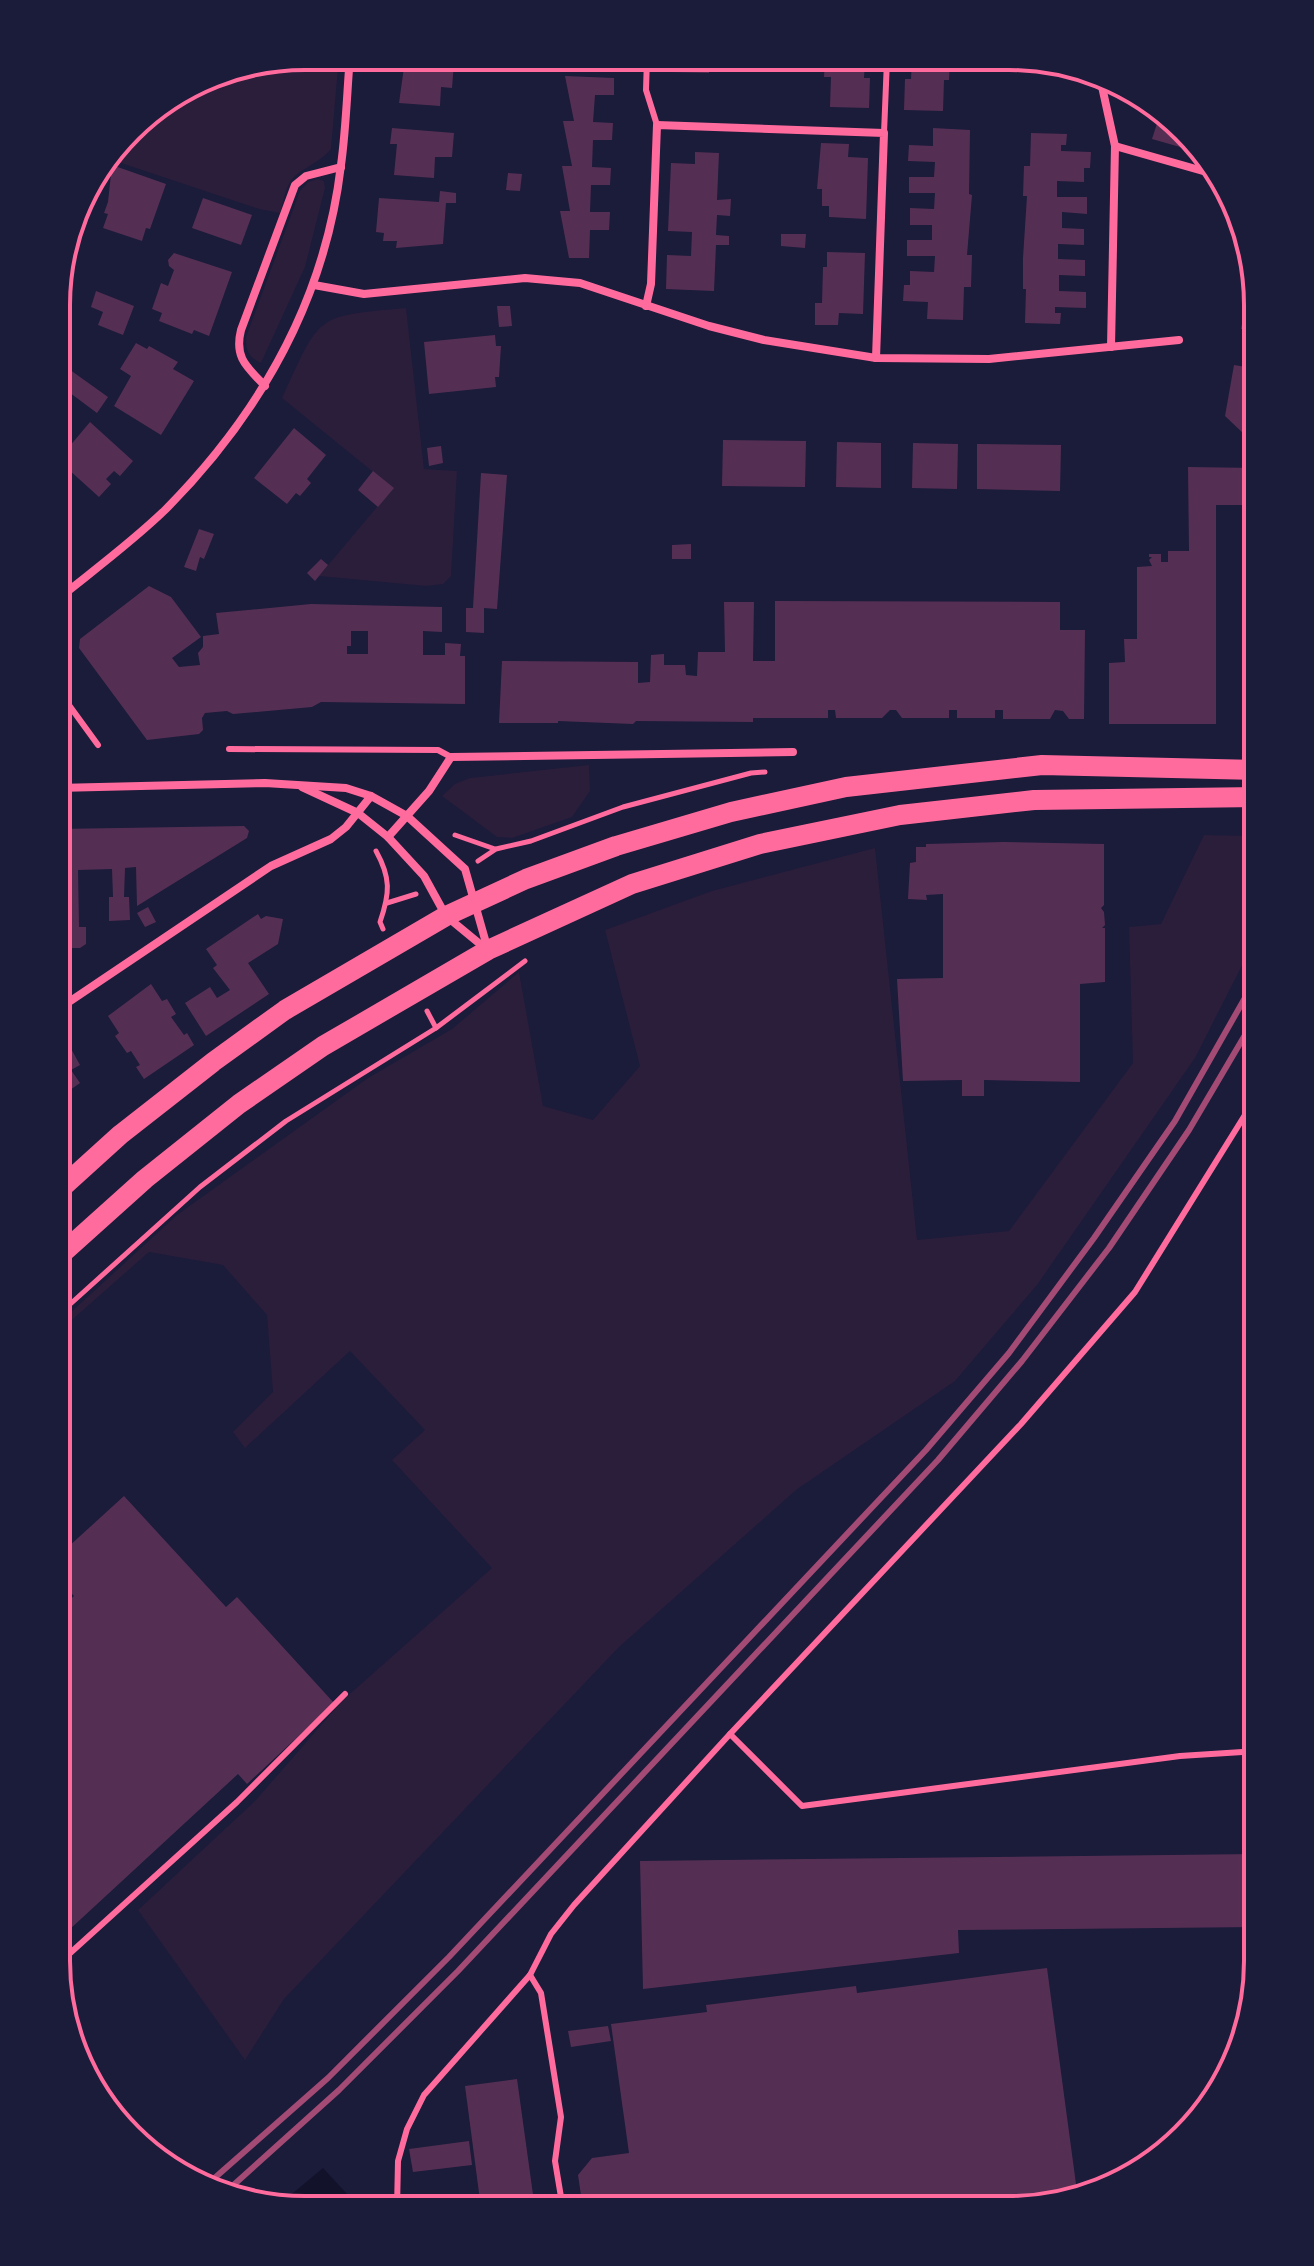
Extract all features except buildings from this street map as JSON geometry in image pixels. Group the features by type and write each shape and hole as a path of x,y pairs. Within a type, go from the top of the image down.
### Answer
{"main road":[{"path":"70,1180 121,1134 285,1010 446,916 526,879 616,846 731,812 846,787 1042,765 1244,770"},
{"path":"70,1246 145,1179 239,1104 347,1031 488,950 632,884 760,844 900,815 1034,800 1244,797"}],"street":[{"path":"70,589 164,511 220,448 286,352 314,285 331,220 341,167 349,71"},
{"path":"1103,90 1115,146 1111,347"},
{"path":"646,306 651,284 657,125 884,133 876,358"},
{"path":"1115,146 1201,171"},
{"path":"265,386 244,364 237,346 241,330 295,185 306,176 341,167"},
{"path":"314,285 364,294 525,278 580,283 646,306 764,340 876,358 989,359 1179,340"},
{"path":"388,837 429,791 451,757 793,752"},
{"path":"70,788 265,783 346,788 371,796 407,816 465,869 488,950"},
{"path":"298,785 358,813 388,837 424,876 446,916 488,950"},
{"path":"70,1001 271,866 331,839 371,796"}],"lane":[{"path":"884,133 887,70"},
{"path":"647,71 646,90 657,125"},
{"path":"70,706 98,745"},
{"path":"229,749 438,750 451,757"},
{"path":"397,2196 398,2161 407,2129 424,2095 530,1975 551,1934 566,1915 730,1734 1021,1424 1135,1292 1244,1117"},
{"path":"70,1953 237,1802 345,1694"},
{"path":"730,1734 802,1806 1180,1756 1243,1752"},
{"path":"530,1975 541,1993 561,2117 555,2161 561,2196"}],"path":[{"path":"70,1304 200,1187 286,1121 436,1028 533,957"}],"shaded area":[{"path":"289,71 338,71 331,149 293,178 280,213 259,209 119,162 150,128 174,110 229,82"},
{"path":"324,181 325,188 305,267 261,363 249,353 246,337 300,191 308,182"},
{"path":"406,308 424,469 457,471 451,576 443,584 426,586 319,576 393,488 282,398 305,350 324,325 353,314"},
{"path":"589,765 590,791 572,817 512,838 497,837 442,796 455,784 470,778"},
{"path":"1204,835 1244,836 1244,962 1195,1058 1037,1285 955,1381 796,1490 619,1647 284,1999 245,2060 138,1910 255,1801 343,1700 492,1568 392,1460 425,1430 350,1351 245,1448 233,1432 273,1392 267,1315 223,1265 149,1252 70,1322 70,1313 177,1215 368,1078 452,1029 519,972 543,1106 593,1120 640,1066 605,930 712,891 875,848 917,1240 1009,1231 1133,1063 1129,927 1161,924"},
{"path":"323,2168 349,2196 305,2196 291,2195"}],"railway":[{"path":"215,2178 328,2078 449,1957 926,1450 1009,1353 1094,1238 1175,1121 1244,1000"},
{"path":"234,2185 339,2090 458,1971 938,1460 1022,1361 1109,1248 1189,1130 1244,1037"}]}
